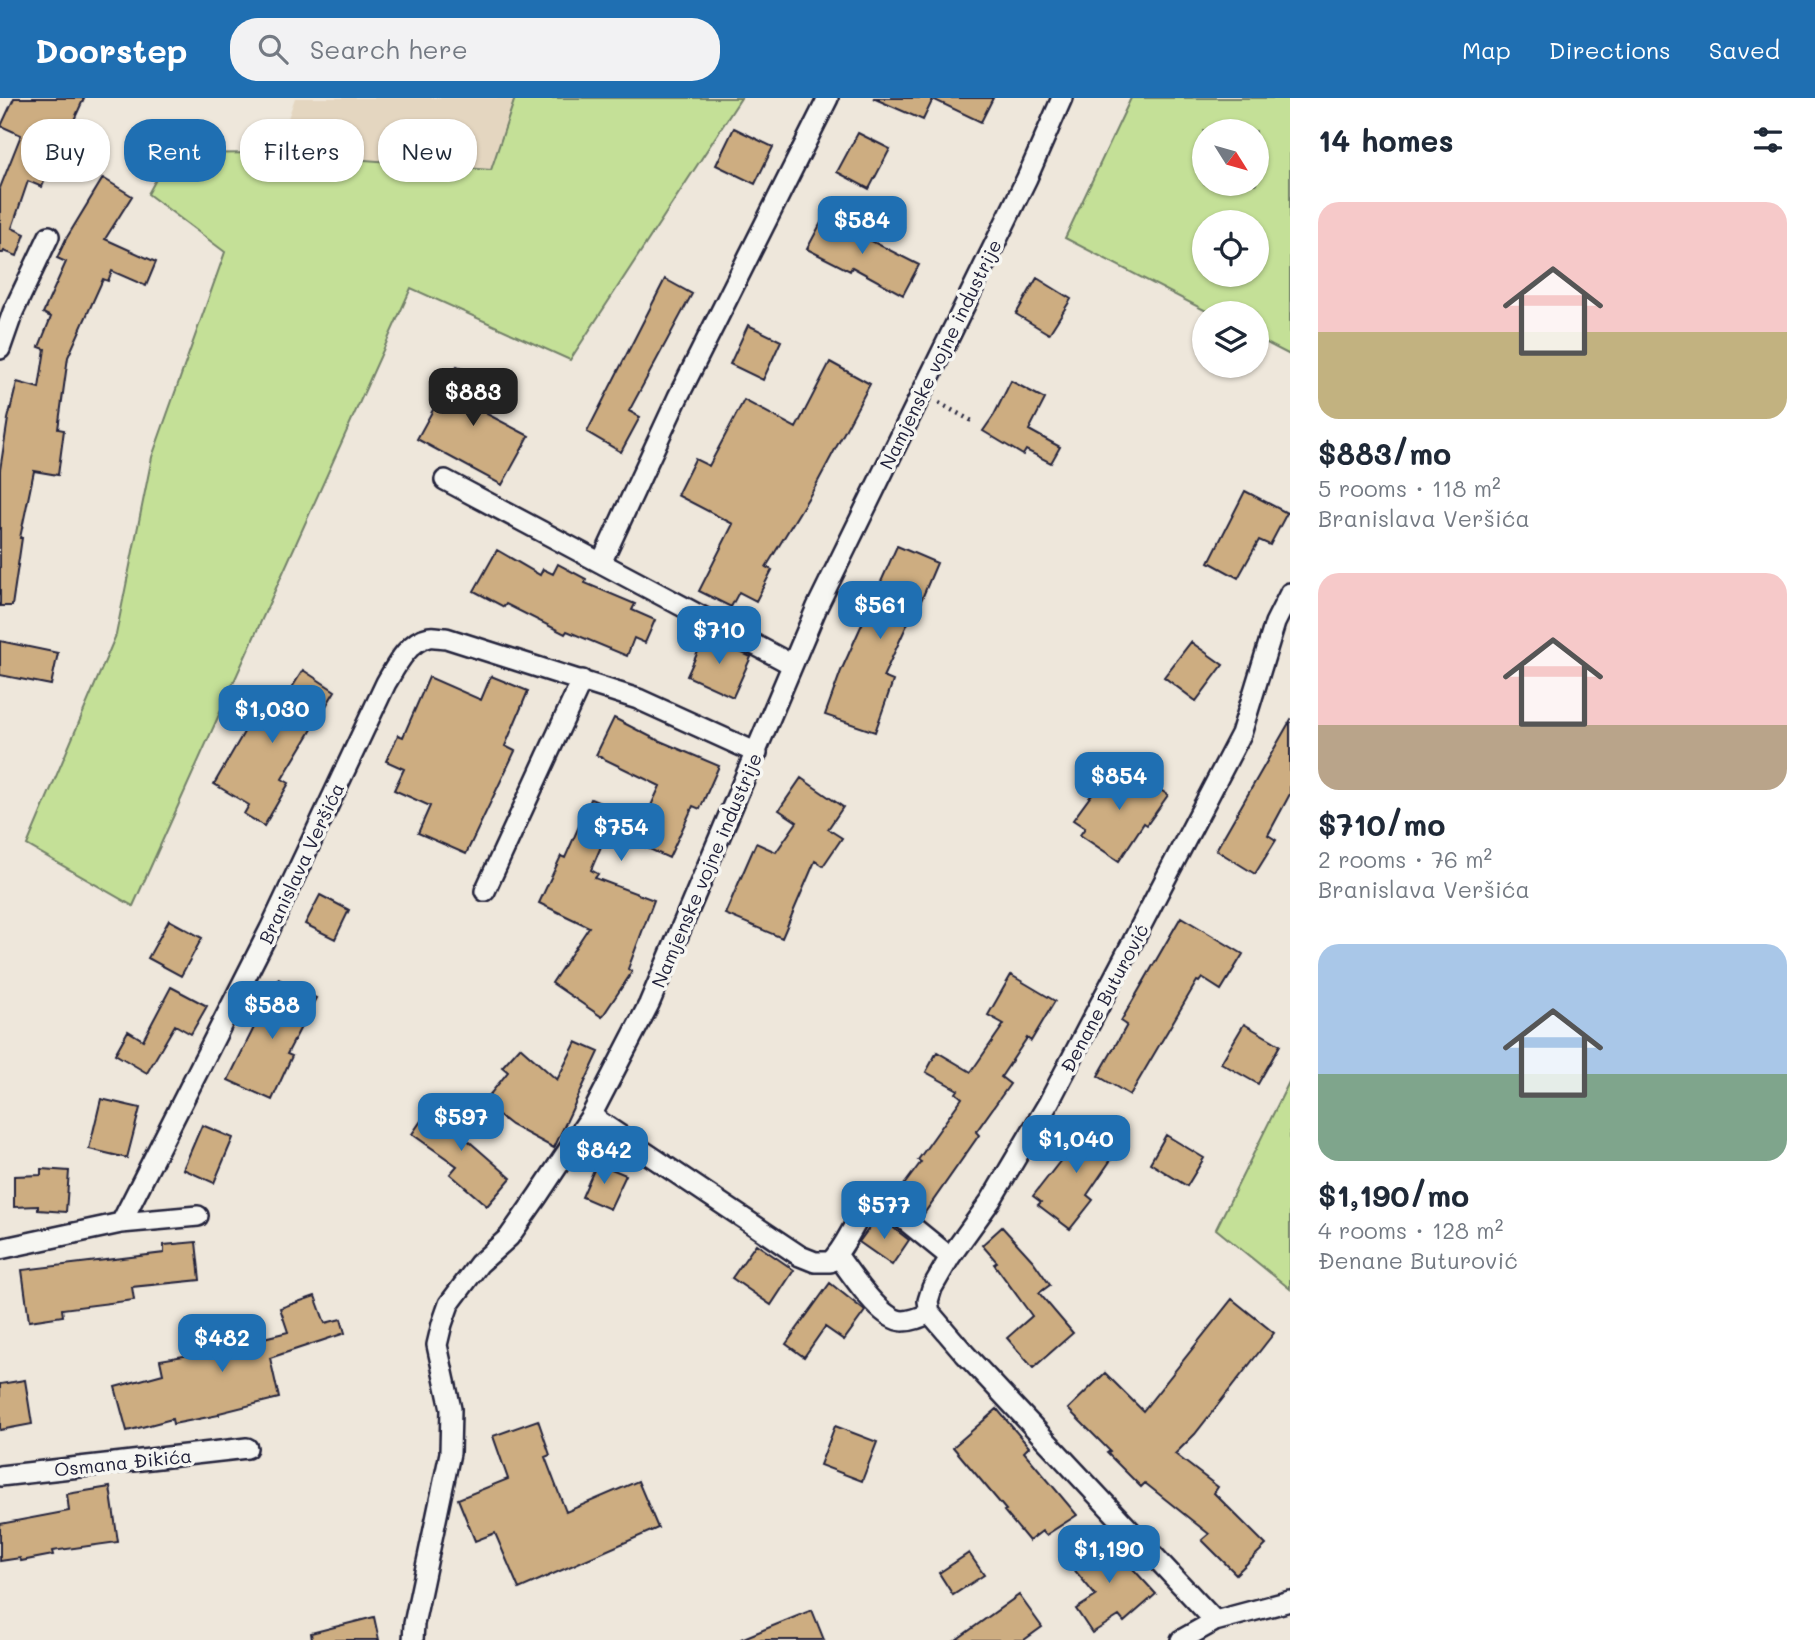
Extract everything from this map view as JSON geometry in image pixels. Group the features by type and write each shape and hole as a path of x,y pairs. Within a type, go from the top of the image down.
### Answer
{"street":[{"path":"601,563 678,397 828,98"},
{"name":"Namjenske vojne industrije","path":"413,1640 414,1624 450,1454 451,1409 438,1345 449,1304 479,1264 509,1237 591,1116 649,1004 712,851 757,753 791,664 1027,178 1062,98"},
{"path":"0,349 13,312 50,236"},
{"path":"445,480 791,664"},
{"name":"Đenane Buturović","path":"930,1313 928,1301 932,1288 950,1257 991,1200 1049,1102 1241,734 1275,623 1290,593"},
{"name":"Branislava Veršića","path":"121,1223 270,929 386,683 403,654 428,637 446,638 638,699 757,753"},
{"path":"485,891 582,680"},
{"path":"591,1116 800,1255 815,1262 830,1262 837,1255 860,1213 871,1203 886,1205 950,1257"},
{"path":"0,1249 121,1223 198,1216"},
{"path":"837,1255 884,1314 901,1321 930,1313 965,1354 1215,1621"},
{"name":"Osmana Đikića","path":"0,1476 247,1448"},
{"path":"1181,1640 1215,1621 1290,1601"}],"path":[{"path":"922,394 971,421"}],"shaded area":[{"path":"295,98 515,98 492,170 477,169 477,119 378,119 378,161 364,160 364,119 288,119"}],"green space":[{"path":"515,98 741,98 570,360 411,288 133,906 27,845 116,635 152,457 225,252 148,194 155,182 226,182 226,153 240,153 240,182 364,182 364,160 378,161 378,182 477,182 477,169 491,170"},
{"path":"1131,98 1290,98 1290,355 1269,344 1269,301 1192,301 1192,304 1065,238"},
{"path":"1290,1080 1290,1289 1216,1229"}],"building":[{"path":"14,98 84,98 74,119 21,119 21,135 1,126"},
{"path":"873,98 993,98 981,122 933,99 923,120"},
{"path":"734,128 773,147 755,184 716,165"},
{"path":"858,133 890,149 869,189 837,172"},
{"path":"21,135 21,182 28,182 12,228 25,234 17,256 4,251 0,253 0,188"},
{"path":"30,182 44,182 42,187"},
{"path":"101,182 109,182 132,196 105,239 156,262 146,286 112,271 108,281 103,279 68,357 58,429 64,430 58,475 34,471 20,538 12,606 0,606 0,470 8,419 17,382 39,388 45,349 39,347 51,317 43,313 66,262 57,258"},
{"path":"824,217 919,265 903,295 852,267 850,271 807,249"},
{"path":"1037,278 1071,299 1049,334 1016,314"},
{"path":"665,279 692,294 629,411 640,417 621,452 587,432"},
{"path":"748,325 781,341 763,380 730,364"},
{"path":"830,362 870,384 815,487 766,567 772,570 756,601 739,592 731,607 699,591 733,524 677,495 695,459 709,466 744,400 796,428"},
{"path":"457,366 501,389 487,414 529,436 502,485 417,439"},
{"path":"1011,381 1045,399 1029,430 1060,447 1051,463 1026,450 1023,455 983,431"},
{"path":"1245,491 1287,513 1270,545 1259,540 1238,578 1209,562"},
{"path":"897,546 937,563 915,615 912,614 883,677 893,681 875,732 825,715 841,671"},
{"path":"497,550 540,575 543,569 553,574 558,564 586,579 585,583 635,604 632,610 655,620 645,643 634,638 627,656 567,631 565,634 474,591"},
{"path":"705,636 751,657 733,697 687,676"},
{"path":"0,641 58,653 51,685 0,675"},
{"path":"1191,642 1223,665 1196,701 1164,677"},
{"path":"303,670 335,691 282,779 289,783 264,826 244,814 249,805 214,784 247,727 239,723 258,692 281,705"},
{"path":"491,676 528,691 505,746 515,751 466,854 418,833 430,806 394,790 404,769 386,761 398,735 403,737 429,677 481,700"},
{"path":"614,718 719,766 700,809 693,806 669,858 608,830 591,870 598,874 595,878 654,900 628,969 632,972 602,1017 552,983 589,927 539,903 561,856 565,858 591,799 644,821 660,786 596,755"},
{"path":"1290,721 1290,794 1268,835 1276,840 1255,874 1216,850"},
{"path":"1126,767 1168,795 1147,825 1144,823 1119,861 1080,835 1085,828 1073,820 1106,775 1116,782"},
{"path":"801,778 843,807 828,829 842,838 823,866 815,861 782,938 725,914 756,843 776,852 797,822 779,810"},
{"path":"320,895 349,910 335,939 305,924"},
{"path":"1181,917 1243,954 1221,990 1202,978 1197,981 1130,1095 1098,1076 1127,1025 1121,1021"},
{"path":"169,920 202,938 181,976 148,958"},
{"path":"1011,975 1055,1001 1031,1041 1027,1038 1001,1077 1010,1084 976,1132 979,1135 921,1218 895,1197 962,1098 956,1093 958,1090 926,1072 937,1052 971,1072 1004,1024 988,1015"},
{"path":"278,979 316,998 287,1054 292,1056 272,1100 228,1080"},
{"path":"171,987 207,1006 191,1034 175,1025 147,1073 115,1054 128,1031 143,1040"},
{"path":"1244,1024 1280,1045 1258,1084 1221,1063"},
{"path":"576,1042 599,1052 554,1148 511,1125 483,1103 508,1072 502,1067 520,1047 557,1080"},
{"path":"101,1099 140,1108 127,1158 89,1149"},
{"path":"436,1099 463,1118 455,1129 511,1178 487,1206 450,1174 457,1166 412,1134"},
{"path":"1081,1121 1119,1148 1087,1195 1093,1200 1070,1229 1038,1205 1041,1202 1033,1196 1068,1151 1062,1147"},
{"path":"202,1125 233,1138 214,1183 183,1169"},
{"path":"1166,1135 1204,1158 1187,1186 1150,1163"},
{"path":"597,1163 626,1175 610,1209 582,1197"},
{"path":"41,1169 69,1171 66,1212 38,1210 38,1206 14,1207 14,1176 41,1175"},
{"path":"878,1216 909,1240 892,1265 859,1242"},
{"path":"1002,1227 1033,1261 1050,1285 1039,1293 1073,1333 1033,1368 1007,1338 1032,1316 994,1264 997,1262 982,1245"},
{"path":"196,1242 200,1280 132,1287 134,1300 62,1309 63,1316 29,1321 22,1270 164,1253 164,1245"},
{"path":"756,1244 794,1270 771,1305 732,1278"},
{"path":"830,1283 865,1311 844,1340 825,1327 804,1357 786,1344"},
{"path":"315,1296 325,1323 341,1319 345,1333 270,1358 279,1398 219,1415 173,1424 172,1419 127,1431 115,1387 163,1374 160,1360 207,1352 288,1332 280,1308"},
{"path":"1232,1299 1274,1333 1195,1434 1175,1454 1218,1487 1214,1493 1266,1545 1236,1574 1202,1540 1209,1534 1145,1483 1141,1487 1068,1409 1105,1373 1143,1411"},
{"path":"25,1380 32,1424 0,1430 0,1384"},
{"path":"997,1409 1029,1447 1024,1452 1077,1515 1046,1535 1042,1531 1029,1541 953,1447"},
{"path":"538,1420 550,1455 545,1457 566,1512 638,1481 658,1528 519,1589 495,1533 475,1541 458,1499 508,1479 493,1436"},
{"path":"835,1426 877,1442 862,1481 820,1465"},
{"path":"110,1487 118,1542 52,1551 53,1555 21,1561 20,1558 0,1561 0,1524 69,1511 67,1494"},
{"path":"1102,1535 1156,1594 1124,1622 1119,1616 1092,1633 1076,1609 1096,1596 1067,1561"},
{"path":"969,1553 984,1575 953,1595 939,1573"},
{"path":"1019,1595 1042,1627 1024,1640 956,1640"},
{"path":"812,1610 824,1640 741,1640 741,1639"},
{"path":"374,1617 379,1640 312,1640 311,1633"}]}
